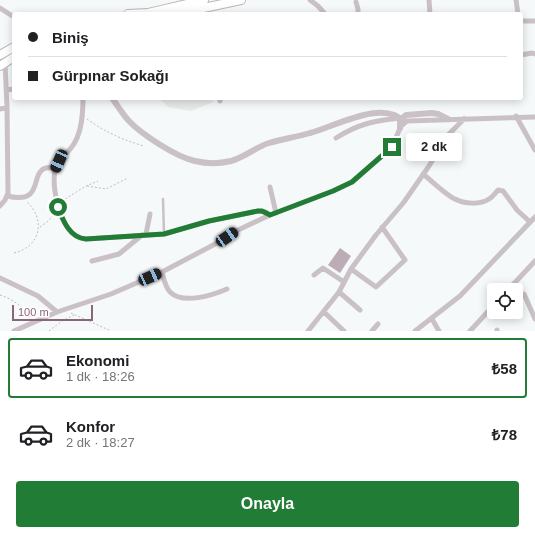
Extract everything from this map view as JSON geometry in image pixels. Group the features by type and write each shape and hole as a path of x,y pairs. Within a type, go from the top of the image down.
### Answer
{"main road":[{"path":"152,12 204,0"},
{"path":"191,12 242,0"},
{"path":"0,55 12,48"},
{"path":"2,64 12,59"}],"street":[{"path":"310,0 323,12"},
{"path":"429,0 430,12"},
{"path":"516,0 518,12"},
{"path":"356,2 358,12"},
{"path":"0,8 12,16"},
{"path":"523,21 535,21"},
{"path":"523,55 535,54"},
{"path":"0,206 8,193 7,107 2,64"},
{"path":"6,90 12,89"},
{"path":"83,100 83,117 77,137 72,147 59,161 55,168 54,188 62,217 70,230 77,237 81,239 144,234 164,234 209,221 258,211 262,211 270,215"},
{"path":"113,100 128,120 152,139 193,161 212,164 230,161 248,155 267,143 310,134 378,112 390,113 403,120"},
{"path":"0,109 7,107"},
{"path":"14,331 57,312 111,294 162,272 217,243 236,231 270,215 333,191 352,182 392,147 400,128 399,123 406,115 432,113 448,119 516,116 535,117"},
{"path":"516,116 535,150"},
{"path":"308,331 339,292 351,268 382,227 404,202 448,135 464,118"},
{"path":"336,138 349,129 366,123 384,119 403,120"},
{"path":"7,196 22,198 28,196 33,192 40,172 47,168 55,168"},
{"path":"423,174 455,199 465,202 486,201 498,190 504,191 517,210 530,222"},
{"path":"270,187 276,213"},
{"path":"92,261 119,254 144,234 150,214"},
{"path":"415,331 460,296 535,217"},
{"path":"351,268 376,287 405,260 382,227"},
{"path":"515,283 535,261"},
{"path":"314,275 324,268 344,282"},
{"path":"162,272 164,282 169,291 176,296 189,298 203,297 228,289"},
{"path":"0,278 38,296 57,312"},
{"path":"339,292 360,310"},
{"path":"524,294 535,319"},
{"path":"324,312 344,331"},
{"path":"470,331 487,313"},
{"path":"432,319 439,331"},
{"path":"372,331 378,324"}],"lane":[{"path":"163,200 164,234"}],"path":[{"path":"83,117 101,129 122,139 144,146"},
{"path":"86,186 106,189 128,178"},
{"path":"39,227 54,215 58,205 86,186 98,181"},
{"path":"14,254 22,252 29,247 34,240 39,227 36,213 22,198"},
{"path":"0,295 18,303 33,322"},
{"path":"49,331 62,321 75,314 109,330"}],"shaded area":[{"path":"161,100 212,100 213,102 191,111 168,107"}],"building":[{"path":"340,248 351,256 340,273 328,265"}],"route":[{"path":"58,207 70,230 81,239 142,234 164,234 209,221 258,211 266,212 270,215 301,204 352,182 392,147"}]}
